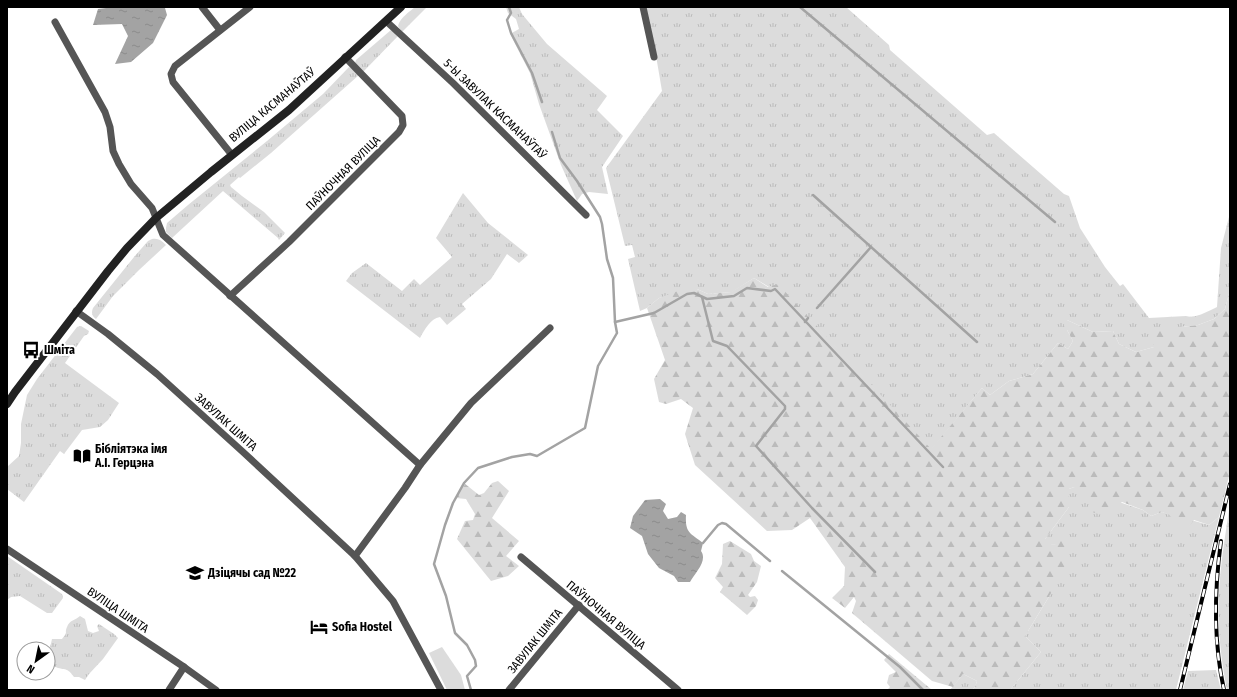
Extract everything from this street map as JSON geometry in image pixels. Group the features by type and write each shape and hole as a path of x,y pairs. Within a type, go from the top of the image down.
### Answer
{"main road":[{"name":"ВУЛІЦА КАСМАНАЎТАЎ","path":"7,404 76,311 127,248 156,218 289,110 401,7"}],"street":[{"path":"202,7 220,30"},
{"path":"232,155 173,82 171,74 176,66 250,7"},
{"path":"643,7 654,57"},
{"name":"5-Ы ЗАВУЛАК КАСМАНАЎТАЎ","path":"386,21 453,83 586,215"},
{"path":"55,22 105,112 110,127 114,151 119,164 131,184 152,208 163,235 420,465"},
{"name":"ПАЎНОЧНАЯ ВУЛІЦА","path":"230,296 289,242 399,132 403,125 402,116 345,57"},
{"name":"ЗАВУЛАК ШМІТА","path":"76,311 108,334 157,374 355,556 393,601 441,690"},
{"path":"355,556 420,465 471,403 550,328"},
{"name":"ВУЛІЦА ШМІТА","path":"7,550 184,667 216,690"},
{"name":"ПАЎНОЧНАЯ ВУЛІЦА","path":"521,557 678,690"},
{"name":"ЗАВУЛАК ШМІТА","path":"509,690 578,605"},
{"path":"169,690 184,667"}],"green space":[{"path":"415,7 427,7 402,32 398,26 399,23 405,15"},
{"path":"506,7 519,7 522,14 547,44 607,96 597,110 623,136 602,167 608,194 589,192 582,194 577,201 561,165 539,104 530,73 510,34 519,29 516,19 508,13"},
{"path":"646,7 846,7 889,45 890,50 987,135 994,133 1064,194 1069,196 1080,228 1105,267 1120,286 1123,284 1149,318 1190,317 1202,314 1217,307 1221,248 1230,213 1230,290 1225,309 1214,319 1198,325 1181,327 1154,347 1136,352 1119,344 1113,331 1093,332 1067,320 1067,330 1073,341 1068,349 1058,343 1033,374 1009,381 990,395 982,388 931,450 778,285 769,287 754,278 732,292 708,294 697,289 659,298 647,308 640,311 628,259 635,257 632,245 625,246 606,168 662,91"},
{"path":"391,30 399,35 363,72 355,63 356,60"},
{"path":"349,67 359,75 271,153 230,185 264,212 285,233 279,240 223,191 172,238 166,232 167,223 323,94"},
{"path":"463,193 488,223 528,255 519,263 507,254 491,279 462,304 466,309 447,325 440,317 436,318 428,325 420,338 346,281 352,273 366,263 402,291 414,279 420,285 452,257 436,238"},
{"path":"152,239 159,240 166,245 113,296 96,319 92,314 93,308 134,257 148,241"},
{"path":"754,278 768,287 778,284 931,449 982,388 990,395 1009,381 1033,374 1058,343 1068,349 1073,341 1063,326 1067,320 1093,332 1113,331 1119,344 1136,352 1154,347 1151,334 1159,328 1198,325 1214,319 1225,309 1230,290 1230,472 1219,517 1209,525 1194,520 1187,529 1178,528 1170,515 1162,512 1151,516 1143,510 1122,502 1105,516 1092,512 1087,499 1079,496 1074,487 1069,489 1069,507 1045,539 1045,543 1056,545 1060,540 1071,542 1066,564 1050,595 1025,636 1041,652 1010,690 972,690 977,681 963,674 953,687 932,681 852,613 856,601 854,597 845,608 832,598 844,586 845,567 810,518 792,530 767,531 695,465 685,434 693,408 681,399 666,404 659,402 654,379 665,360 647,308 659,298 683,289 697,289 708,294 731,292"},
{"path":"81,326 89,331 88,334 84,336 65,363 119,403 108,420 100,427 82,430 64,454 60,451 24,502 7,489 7,467 19,456 21,424 27,395 37,379 77,327"},
{"path":"498,481 509,491 492,518 519,541 506,556 519,566 508,576 491,581 457,539 465,521 473,520 475,514 466,499 456,498 464,483 479,495 484,493 492,483"},
{"path":"1074,487 1143,510 1151,516 1162,512 1209,525 1219,517 1176,690 1010,690 1041,652 1025,636 1050,595 1056,545 1045,544 1045,539 1069,507 1069,489"},
{"path":"1230,502 1230,690 1227,690 1220,642 1219,607 1223,548"},
{"path":"730,541 751,554 754,561 761,566 757,582 748,595 750,597 755,596 758,600 756,606 747,615 720,592 723,587 715,578 722,564 723,544"},
{"path":"7,556 62,594 63,598 52,613 47,613 20,596 11,597 7,600"},
{"path":"80,616 85,619 88,631 93,633 99,631 97,626 99,624 118,638 85,680 79,677 74,677 68,670 56,667 56,641 52,641 52,639 62,639 66,634 66,629 69,623"},
{"path":"442,647 461,675 465,690 447,690 429,653"},
{"path":"889,654 932,690 887,690 890,687 887,683 889,675 896,672 884,660"},
{"path":"1216,670 1221,690 1183,690 1188,671"},
{"path":"963,674 977,681 975,687 972,690 950,690"}],"water":[{"path":"114,7 165,8 167,15 153,43 131,62 115,64 128,36 122,24 93,25 98,9"},
{"path":"660,499 666,504 663,511 668,519 677,517 681,512 686,515 686,526 689,532 703,543 701,551 703,555 702,563 690,582 678,582 674,576 659,568 648,554 642,536 630,528 633,516 645,500"}],"waterway":[{"path":"509,7 511,13 507,20 511,33 532,73 542,102"},
{"path":"800,7 1055,222"},
{"path":"471,690 467,676 476,666 475,660 467,645 455,633 446,596 434,564 453,503 464,483 478,468 512,457 530,454 537,456 585,428 598,366 617,333 613,278 607,259 600,217 560,158 552,132"},
{"path":"813,195 977,342"},
{"path":"817,308 871,247"},
{"path":"615,322 654,313 687,294 694,293 707,299 734,296 747,288 771,291 775,289 943,467"},
{"path":"702,297 713,341 727,346 785,406 785,409 756,446 812,508 875,572"},
{"path":"805,322 808,318"},
{"path":"703,543 718,525 722,523 726,524 770,561"},
{"path":"782,571 900,667 923,690"}],"railway":[{"path":"1180,690 1230,484"},
{"path":"1221,541 1216,597 1216,634 1220,671 1224,690"}],"place":[{"name":"Шміта","path":"31,350"},
{"name":"Бібліятэка імя А.І. Герцэна","path":"82,456"},
{"name":"Дзіцячы сад №22","path":"195,573"},
{"name":"Sofia Hostel","path":"319,627"}]}
